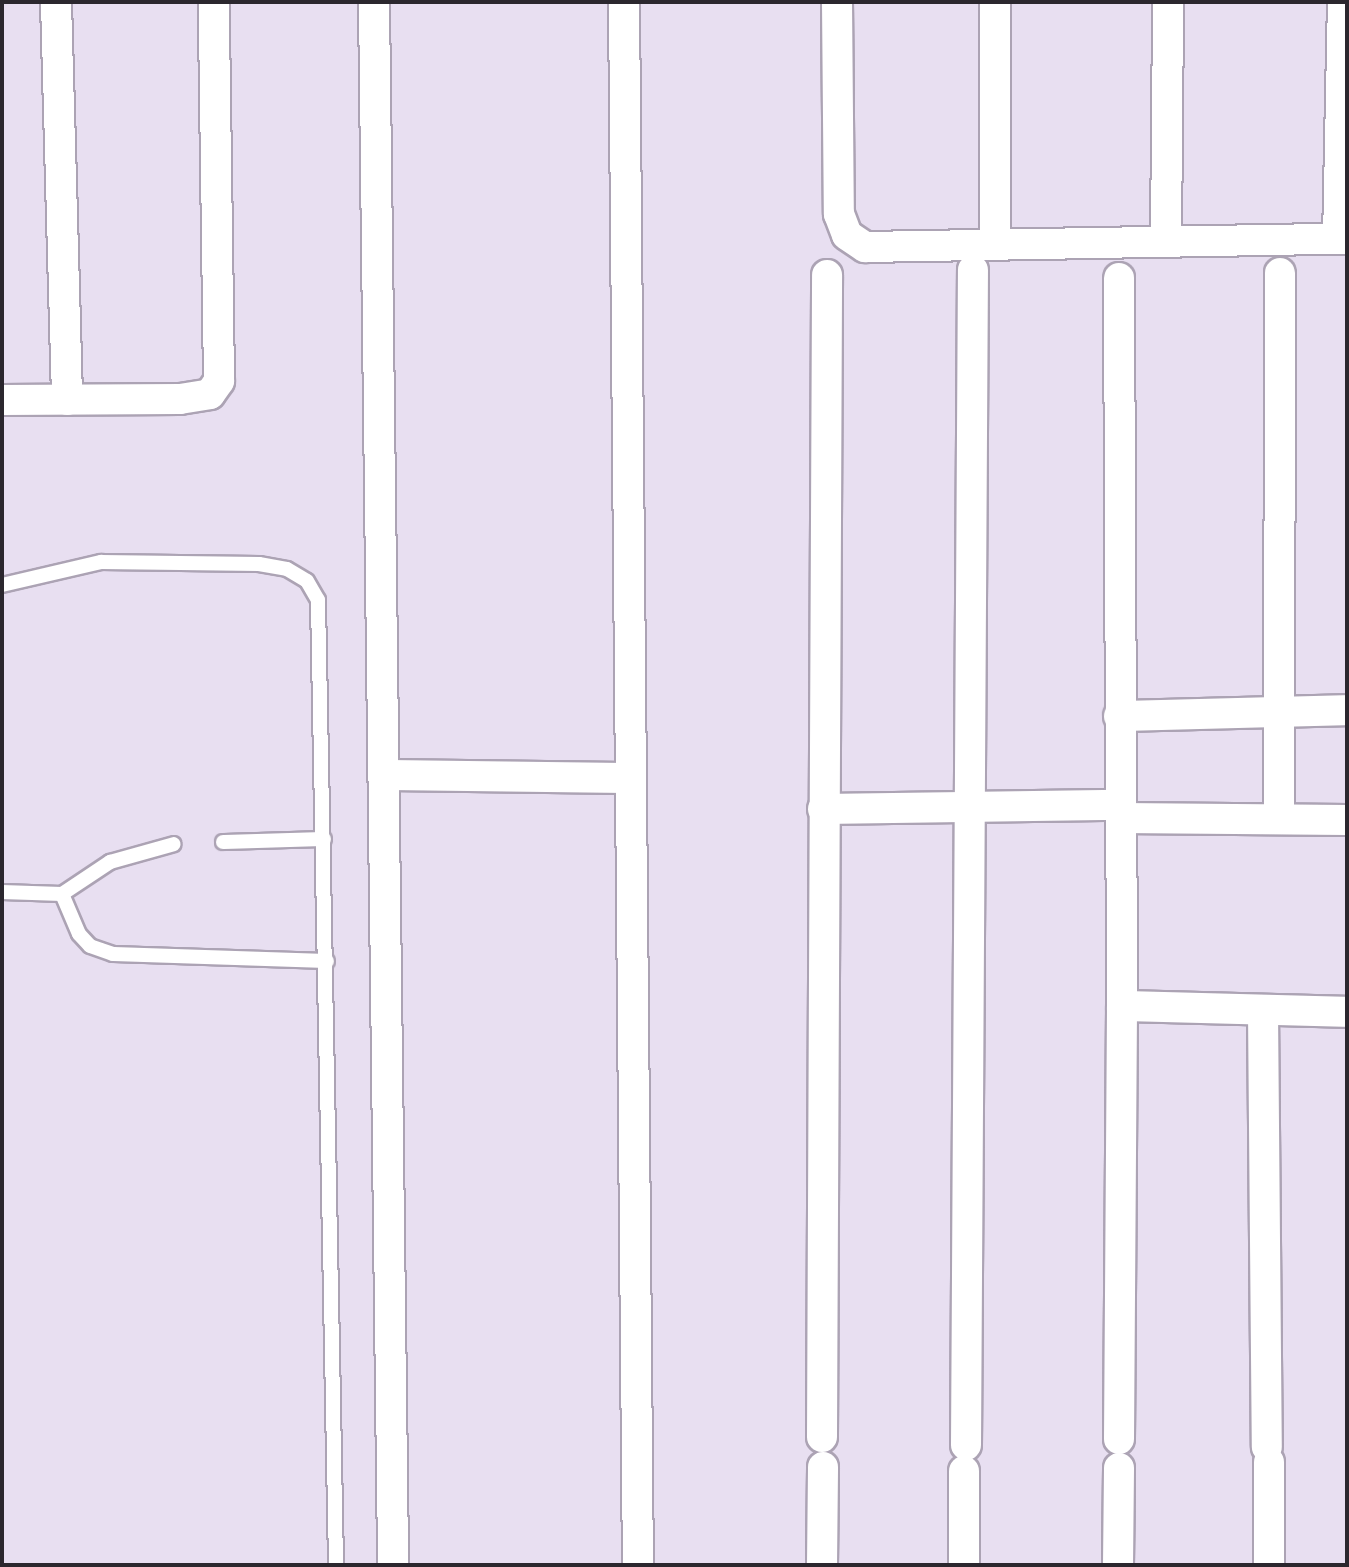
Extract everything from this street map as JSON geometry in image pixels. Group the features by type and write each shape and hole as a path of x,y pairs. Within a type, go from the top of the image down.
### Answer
{"street":[{"path":"56,2 67,400"},
{"path":"2,400 180,399 210,394 219,381 214,2"},
{"path":"374,2 393,1565"},
{"path":"624,2 638,1565"},
{"path":"837,2 835,165 847,235 865,247 1343,239 1343,2"},
{"path":"995,2 995,245"},
{"path":"1166,240 1168,2"},
{"path":"964,1565 973,270"},
{"path":"1279,819 1280,273"},
{"path":"822,1565 827,275"},
{"path":"1118,1565 1122,1006 1119,278"},
{"path":"1119,716 1347,710"},
{"path":"384,775 630,778"},
{"path":"823,809 969,807 1347,820"},
{"path":"1122,1006 1347,1012"},
{"path":"1263,1011 1269,1565"}],"lane":[{"path":"2,585 101,562 259,564 287,569 307,581 318,600 336,1565"},
{"path":"223,842 324,839"},
{"path":"2,892 62,894 110,862 174,844"},
{"path":"62,894 79,934 90,946 113,954 327,961"}]}
